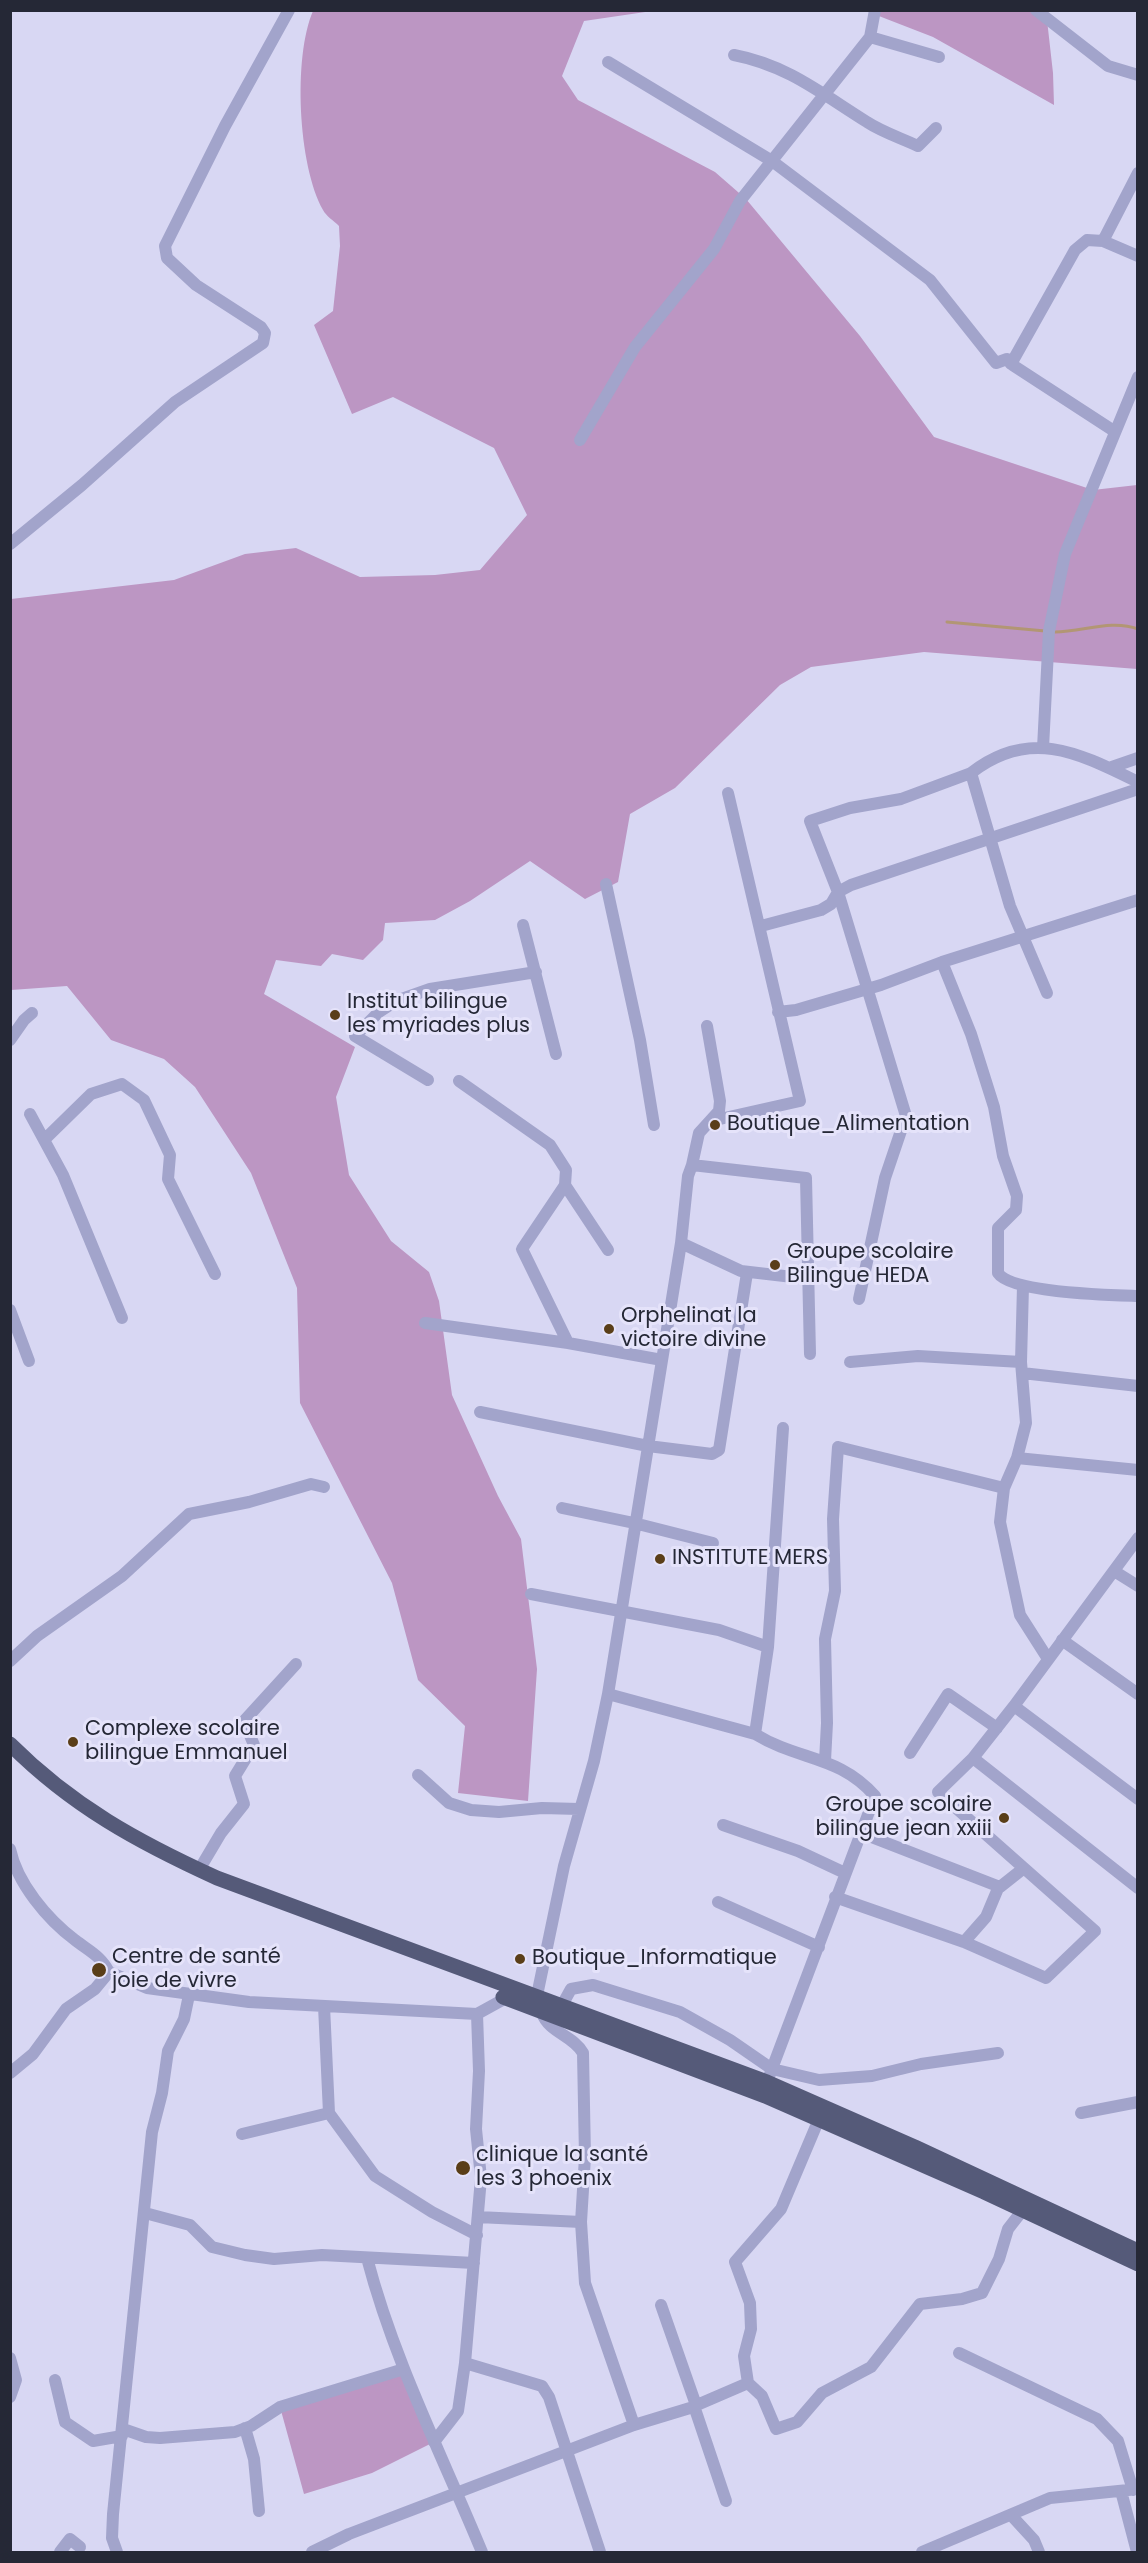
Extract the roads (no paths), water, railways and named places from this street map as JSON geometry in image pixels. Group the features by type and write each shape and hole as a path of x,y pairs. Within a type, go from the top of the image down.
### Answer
{"main road":[{"path":"10,1744 42,1775 85,1809 154,1850 538,2007 765,2096 984,2192 1137,2264"},
{"path":"10,1757 43,1789 78,1814 152,1859 208,1885 506,1998 538,2007 561,2007 769,2076 1137,2251"}],"street":[{"path":"10,544 82,485 175,402 262,343 265,333 261,327 196,285 167,258 165,246 225,126 289,10"},
{"path":"580,440 635,346 714,249 740,201 870,37 874,10"},
{"path":"1036,10 1108,66 1136,71"},
{"path":"870,37 939,57"},
{"path":"735,55 763,60 825,94 869,123 918,146 936,128"},
{"path":"608,62 772,161 930,280 996,363 1007,359 1011,364 1114,431"},
{"path":"1103,241 1137,173"},
{"path":"1011,364 1075,250 1087,240 1103,241 1137,256"},
{"path":"1043,748 1049,631 1065,554 1137,377"},
{"path":"859,1299 885,1178 906,1116 838,892 810,821 850,808 901,799 971,773 979,767 1030,746 1084,755 1137,782"},
{"path":"1109,768 1137,758"},
{"path":"971,773 989,838 1022,936 1047,993"},
{"path":"761,926 820,910 831,904 838,892 916,861 1137,789"},
{"path":"711,1121 800,1101 778,1012 761,926 728,793"},
{"path":"606,884 640,1040 654,1125"},
{"path":"778,1012 796,1010 868,988 1137,900"},
{"path":"522,925 556,1054"},
{"path":"942,962 971,1034 994,1107 1004,1156 1017,1196 1016,1210 998,1228 998,1273 1003,1279 1023,1286 1137,1296"},
{"path":"428,1080 355,1036 379,1011 396,1001 430,989 536,972"},
{"path":"10,1040 32,1013"},
{"path":"634,2426 585,2283 581,2222 585,2157 583,2053 574,2043 546,2025 538,2007 550,1925 579,1809 594,1761 608,1694 681,1243 688,1176 693,1165 699,1133 719,1111 720,1101 707,1026"},
{"path":"459,1081 550,1145 566,1170 565,1185 522,1249 568,1342"},
{"path":"44,1140 92,1094 122,1084 144,1100 170,1155 168,1179 215,1274"},
{"path":"30,1114 63,1174 122,1318"},
{"path":"693,1165 806,1178 810,1354"},
{"path":"565,1185 608,1250"},
{"path":"681,1243 747,1273 810,1279"},
{"path":"480,1412 648,1446 712,1454 719,1450 747,1273"},
{"path":"1023,1286 1021,1367 1026,1423 1017,1458 1004,1488 1000,1522 1020,1615 1048,1659"},
{"path":"10,1310 29,1361"},
{"path":"425,1323 568,1342 662,1360"},
{"path":"850,1362 918,1356 1021,1367 1137,1386"},
{"path":"755,1734 768,1647 783,1428"},
{"path":"825,1761 827,1723 825,1639 835,1591 832,1519 838,1447 1004,1488"},
{"path":"1017,1458 1137,1470"},
{"path":"10,1661 38,1636 122,1576 189,1514 249,1502 311,1484 324,1487"},
{"path":"562,1508 713,1543"},
{"path":"835,1897 964,1942 1047,1978 1095,1931 938,1792 973,1758 997,1728 1137,1538"},
{"path":"1114,1571 1137,1586"},
{"path":"531,1594 725,1631 768,1647"},
{"path":"1062,1641 1137,1694"},
{"path":"199,1870 221,1833 243,1804 235,1776 254,1745 244,1721 296,1664"},
{"path":"608,1694 755,1734 783,1750 825,1761 854,1774 875,1796 769,2076"},
{"path":"910,1754 948,1694 997,1728"},
{"path":"1014,1706 1137,1798"},
{"path":"973,1758 1137,1888"},
{"path":"418,1775 449,1803 471,1810 499,1812 542,1808 579,1809"},
{"path":"723,1825 798,1851 845,1872"},
{"path":"861,1833 999,1886"},
{"path":"11,1850 17,1872 40,1905 74,1939 103,1959 109,1972 147,1988 249,2002 477,2014 506,1998"},
{"path":"964,1942 986,1917 999,1886 1024,1868"},
{"path":"718,1902 819,1947"},
{"path":"10,2073 33,2054 66,2009 95,1989 109,1972"},
{"path":"561,2007 571,1989 593,1985 680,2012 730,2040 769,2076 819,2080 872,2076 921,2064 998,2053"},
{"path":"117,2553 112,2538 113,2514 152,2132 162,2093 168,2051 184,2019 189,1995"},
{"path":"324,2006 328,2047 328,2113 375,2176 432,2212 477,2235"},
{"path":"434,2442 458,2411 465,2363 481,2178 476,2129 479,2071 477,2014"},
{"path":"1081,2113 1137,2102"},
{"path":"242,2134 328,2113"},
{"path":"819,2120 781,2209 735,2262 750,2303 751,2329 744,2356 748,2383 762,2396 776,2429 797,2422 822,2393 872,2367 920,2304 968,2298 982,2293 999,2259 1008,2229 1022,2211"},
{"path":"145,2213 190,2225 216,2249 274,2259 322,2254 474,2263"},
{"path":"478,2217 581,2222"},
{"path":"368,2258 379,2300 404,2369 482,2553"},
{"path":"661,2305 726,2501"},
{"path":"959,2353 1097,2419 1118,2440 1131,2490 1137,2553"},
{"path":"10,2358 16,2380 10,2397"},
{"path":"465,2363 542,2386 549,2397 600,2553"},
{"path":"55,2380 66,2422 93,2440 123,2432 160,2438 218,2435 245,2428 280,2407 404,2369"},
{"path":"312,2553 349,2534 634,2426 695,2406 748,2383"},
{"path":"245,2428 254,2459 259,2511"},
{"path":"922,2553 1050,2498 1110,2490 1131,2490"},
{"path":"1011,2515 1034,2540 1039,2553"},
{"path":"60,2553 70,2539 81,2547"}],"waterway":[{"path":"947,622 1045,631"},
{"path":"1055,632 1118,625 1138,629"}],"place":[{"name":"Institut bilingue les myriades plus","path":"335,1015"},
{"name":"Boutique_Alimentation","path":"715,1125"},
{"name":"Groupe scolaire Bilingue HEDA","path":"775,1265"},
{"name":"Orphelinat la victoire divine","path":"609,1329"},
{"name":"INSTITUTE MERS","path":"660,1559"},
{"name":"Complexe scolaire bilingue Emmanuel","path":"73,1742"},
{"name":"Groupe scolaire bilingue jean xxiii","path":"1004,1818"},
{"name":"Boutique_Informatique","path":"520,1959"},
{"name":"Centre de santé joie de vivre","path":"99,1970"},
{"name":"clinique la santé les 3 phoenix","path":"463,2168"}]}
